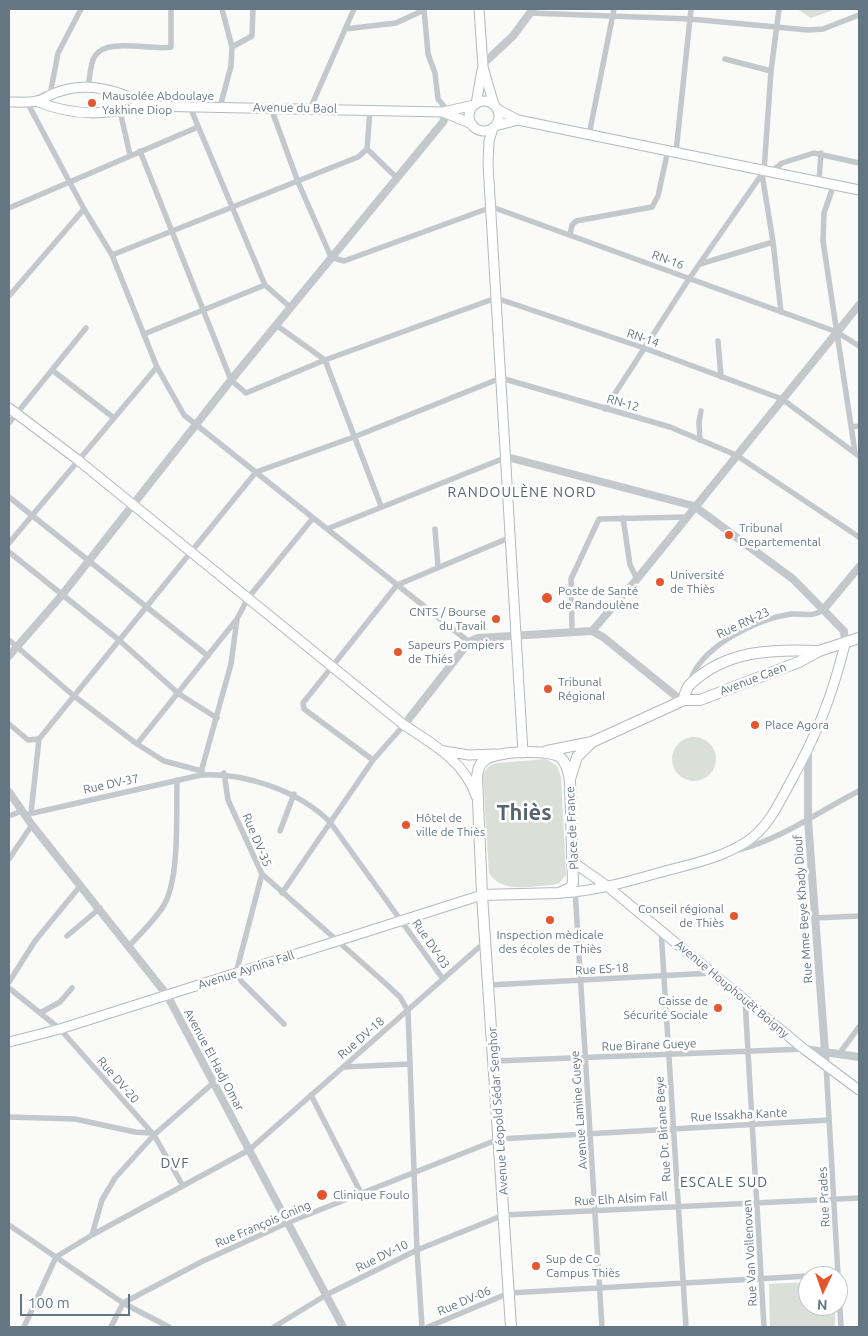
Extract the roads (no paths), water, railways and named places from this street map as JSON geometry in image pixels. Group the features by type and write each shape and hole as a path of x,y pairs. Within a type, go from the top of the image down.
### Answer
{"highway":[{"name":"Avenue Caen","path":"592,742 683,700 700,700 799,662 819,651 859,638"},
{"name":"Avenue Caen","path":"689,685 727,660 776,651 819,651"},
{"path":"683,700 684,691 689,685"},
{"path":"559,893 482,895 477,777 481,764 486,758 501,754 544,752 592,742"},
{"path":"570,782 577,757 592,742"},
{"name":"Place de France","path":"544,752 558,756 563,760 570,782 574,877 570,888 559,893"},
{"name":"Avenue Léopold Sédar Senghor","path":"482,895 490,986 511,1327"}],"main road":[{"path":"480,9 483,65 499,118 489,141 488,164"},
{"path":"483,65 475,104 470,112 473,126 483,142 488,164 492,207 523,753"},
{"name":"Avenue du Baol","path":"32,102 66,90 88,87 105,88 130,96 147,106"},
{"path":"446,112 487,101 518,120 859,190"},
{"name":"Avenue du Baol","path":"9,102 32,102 80,114 120,111 147,106 446,112"},
{"path":"446,112 484,130 518,120"},
{"path":"9,408 78,460 333,665 404,725 442,751 463,769 478,801"},
{"path":"559,893 607,886 696,863 730,852 752,837 765,825 808,752 834,687 845,644"},
{"path":"442,751 469,756 501,754"},
{"name":"Avenue Houphouët Boigny","path":"573,862 607,886 804,1049 859,1090"},
{"name":"Avenue Aynina Fall","path":"9,1042 60,1029 482,895"}],"street":[{"path":"50,95 58,53 81,9"},
{"path":"88,87 94,56 100,51 116,46 171,47 171,9"},
{"path":"220,107 231,66 232,47 222,9"},
{"path":"232,47 252,36 253,9"},
{"path":"310,109 354,9"},
{"path":"9,656 62,595 132,504 396,177 446,112 438,99 435,73 428,54 424,9 396,23 345,29"},
{"path":"589,135 614,17 614,9"},
{"path":"570,235 572,225 576,221 652,207 658,196 672,151 691,9"},
{"path":"779,9 771,71 766,172 780,312"},
{"path":"483,65 513,36 532,11 614,17 690,19 808,30 823,29 859,17"},
{"path":"725,59 771,71"},
{"path":"32,102 84,209 112,255 157,367 184,415 469,642"},
{"path":"190,107 265,285 290,307"},
{"path":"271,108 298,182 331,257 344,261 492,207"},
{"path":"112,255 358,157 367,149 370,110"},
{"path":"120,111 130,155"},
{"path":"9,208 198,127"},
{"path":"367,149 396,177"},
{"path":"140,151 202,312 231,380 246,393 326,360 496,298"},
{"path":"819,181 821,153"},
{"path":"604,409 689,278 766,172 796,157 821,153 853,163 859,163"},
{"path":"834,184 822,226 851,427 857,454"},
{"name":"RN-16","path":"492,207 837,332 859,346"},
{"path":"9,296 84,209"},
{"path":"700,264 773,242"},
{"path":"144,334 265,285"},
{"name":"RN-14","path":"496,298 644,348 782,399 857,454"},
{"path":"592,631 637,579 694,506 859,305"},
{"path":"276,325 326,360 381,506"},
{"path":"9,424 86,328"},
{"path":"718,341 721,377"},
{"path":"9,543 33,517 78,460 157,367"},
{"path":"52,370 114,418"},
{"path":"26,813 39,739 256,472 354,437 501,378"},
{"name":"RN-12","path":"501,378 670,427 736,455 859,537"},
{"path":"700,440 699,422 701,411"},
{"path":"851,427 859,426"},
{"path":"327,529 381,506 507,458 694,506 793,579 844,631 845,644"},
{"path":"9,497 208,656"},
{"path":"572,631 571,578 581,561 599,519 686,517"},
{"path":"138,744 237,619 248,598 313,518"},
{"path":"623,518 630,565 637,579"},
{"path":"435,529 438,567"},
{"path":"373,760 304,709 303,703 397,585 510,538"},
{"path":"9,552 120,640 178,694 217,718"},
{"path":"824,609 859,567"},
{"name":"Rue RN-23","path":"689,685 698,663 712,648 726,640 769,619 792,614 812,615 824,609"},
{"path":"9,640 74,696 164,762 202,773 231,664 237,619"},
{"path":"282,893 373,760 404,725 469,642 478,638 592,631 603,637 683,700"},
{"path":"9,724 28,740 39,739"},
{"name":"Rue Mme Beye Khady Diouf","path":"808,752 808,820 826,1065"},
{"name":"Rue DV-03","path":"202,773 224,773 294,794 320,812 330,822 403,920 443,979"},
{"name":"Rue DV-37","path":"9,816 202,773"},
{"name":"Rue DV-35","path":"224,773 228,800 262,874 236,973"},
{"path":"129,946 164,906 171,885 174,868 177,780"},
{"path":"730,852 765,841 808,820 859,791"},
{"name":"Avenue El Hadj Omar","path":"9,792 26,813 32,825 100,908 167,995 212,1084 289,1222 343,1327"},
{"path":"280,831 294,794"},
{"path":"9,859 32,825"},
{"path":"262,874 400,997 408,1011 417,1250 422,1327"},
{"name":"Avenue Lamine Gueye","path":"574,877 602,1327"},
{"path":"9,982 35,941 81,885"},
{"path":"66,936 100,908"},
{"path":"815,918 859,916"},
{"name":"Rue Dr. Birane Beye","path":"661,930 686,1327"},
{"name":"Rue DV-18","path":"56,1257 92,1235 249,1150 486,941"},
{"path":"236,973 242,982 284,1024"},
{"name":"Rue ES-18","path":"490,986 714,973"},
{"name":"Rue DV-20","path":"9,988 60,1029 153,1134 183,1186"},
{"path":"40,1013 60,1002 72,988"},
{"name":"Rue Van Vollenoven","path":"744,998 764,1327"},
{"path":"839,1054 859,1027"},
{"path":"804,1049 859,1057"},
{"name":"Rue Birane Gueye","path":"495,1061 804,1049"},
{"path":"344,1067 410,1064"},
{"name":"Rue Prades","path":"826,1065 838,1266"},
{"path":"92,1235 102,1200 115,1178 153,1134 212,1084"},
{"path":"312,1096 362,1195"},
{"path":"9,1117 75,1119 153,1134"},
{"name":"Rue Issakha Kante","path":"499,1139 829,1120"},
{"name":"Rue François Gning","path":"123,1303 203,1261 289,1222 362,1195 499,1139"},
{"name":"Rue Elh Alsim Fall","path":"504,1215 859,1198"},
{"name":"Rue DV-10","path":"274,1327 326,1295 417,1250 504,1215"},
{"path":"9,1225 123,1303 169,1327"},
{"path":"24,1327 56,1257"},
{"name":"Rue DV-06","path":"428,1327 509,1293 798,1277"},
{"path":"111,1327 123,1303"}],"place":[{"name":"Mausolée Abdoulaye Yakhine Diop","path":"92,103"},
{"name":"Tribunal Departemental","path":"729,535"},
{"name":"Université de Thiès","path":"660,582"},
{"name":"Poste de Santé de Randoulène","path":"547,598"},
{"name":"CNTS / Bourse du Tavail","path":"496,619"},
{"name":"Sapeurs Pompiers de Thiés","path":"398,652"},
{"name":"Tribunal Régional","path":"548,689"},
{"name":"Place Agora","path":"755,725"},
{"name":"Hôtel de ville de Thiès","path":"406,825"},
{"name":"Conseil régional de Thiès","path":"734,916"},
{"name":"Inspection mèdicale des écoles de Thiès","path":"550,920"},
{"name":"Caisse de Sécurité Sociale","path":"718,1008"},
{"name":"Clinique Foulo","path":"322,1195"},
{"name":"Sup de Co Campus Thiès","path":"536,1266"}],"district":[{"name":"RANDOULÈNE NORD","path":"522,492"},
{"name":"Thiès","path":"524,813"},
{"name":"DVF","path":"175,1163"},
{"name":"ESCALE SUD","path":"724,1182"}]}
